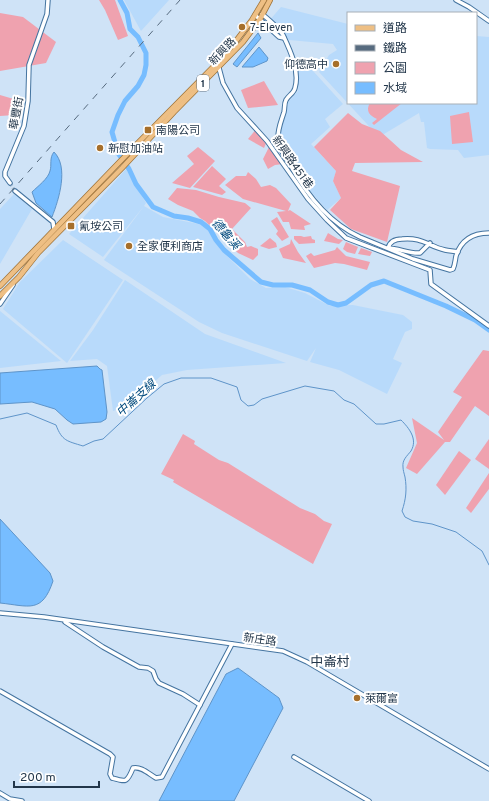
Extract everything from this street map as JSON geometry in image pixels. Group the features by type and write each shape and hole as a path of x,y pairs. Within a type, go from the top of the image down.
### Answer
{"main road":[{"name":"新興路","path":"54,229 226,54 264,0"},
{"name":"新興路","path":"19,277 38,253 243,42 261,17 270,0"},
{"name":"1","path":"0,286 54,229"},
{"name":"1","path":"0,296 19,277"}],"street":[{"name":"華豐街","path":"10,183 5,176 5,172 24,126 28,102 29,65 47,14 48,0"},
{"path":"456,0 476,12"},
{"path":"256,13 279,37 284,38 293,62 296,78 295,89 285,103 280,122 278,142 294,173 313,198 334,221 352,233 413,259 450,270 453,269 458,252 463,242 476,234 489,233"},
{"path":"477,13 489,21"},
{"name":"新興路451巷","path":"218,68 223,83 235,104 267,141 317,210 346,238 430,270 431,284 489,326"},
{"path":"16,191 53,222 54,229"},
{"path":"388,248 394,240 410,238 430,243 444,250 458,252"},
{"path":"388,248 401,249 412,254 420,254 430,243"},
{"path":"0,304 19,277"},
{"name":"新庄路","path":"0,613 63,620 283,651 292,654 489,769"},
{"path":"63,620 104,647 139,667 148,668 153,671 156,679 160,683 200,704"},
{"path":"0,692 110,754 113,757 110,774 112,778 124,781 129,778 133,768 135,767 156,778 162,777 232,644"},
{"path":"294,758 369,801"},
{"path":"0,793 10,799 22,801"}],"shaded area":[{"path":"124,0 169,0 141,31"},
{"path":"281,7 347,24 347,102 319,72 329,55 337,50 333,44 289,40 269,21"},
{"path":"477,36 489,37 489,155 464,158 458,150 427,148 424,122 421,122 419,113 379,137 349,104 477,104"},
{"path":"304,61 343,104 325,119 330,127 311,144 336,171 333,181 341,198 327,210 306,186 281,145 281,129 285,110 289,101 298,91 299,78 296,64"},
{"path":"126,169 146,203 103,257 69,234"},
{"path":"14,194 32,209 0,264 0,209"},
{"path":"144,206 163,217 199,224 208,230 220,249 250,279 266,288 285,287 305,293 330,306 353,305 403,315 412,322 412,329 405,332 393,359 402,363 387,394 339,370 310,362 316,348 307,361 222,333 199,322 104,260"},
{"path":"63,240 123,280 67,363 3,309 20,282"},
{"path":"125,280 205,334 286,363 187,370 162,375 126,407 113,411 107,366 97,359 70,361 93,330"},
{"path":"0,311 61,361 0,368"}],"green space":[{"path":"99,0 115,0 128,36 118,40"},
{"path":"0,13 23,17 56,42 46,63 0,71"},
{"path":"264,81 278,105 248,108 241,90"},
{"path":"0,95 17,100 15,115 0,116"},
{"path":"370,104 401,104 374,125 372,123 377,119 369,113"},
{"path":"469,112 473,142 452,144 450,116"},
{"path":"348,113 362,124 380,131 401,150 423,162 355,163 352,171 400,186 387,242 351,229 330,210 341,198 333,181 336,171 314,147"},
{"path":"257,128 267,141 264,148 248,139"},
{"path":"270,145 283,164 275,165 268,169 263,159"},
{"path":"198,147 215,161 190,188 172,183 194,164 187,156"},
{"path":"212,166 226,179 219,186 226,192 222,195 193,187"},
{"path":"248,172 256,179 261,187 270,185 276,188 291,204 288,211 290,210 311,224 304,226 305,230 291,229 289,222 283,222 277,212 286,211 243,199 225,185 236,176 246,176"},
{"path":"177,188 196,190 245,203 251,208 232,229 245,242 247,247 251,246 258,249 258,255 253,260 238,253 193,211 168,199"},
{"path":"277,217 289,237 282,241 276,234 278,231 271,221"},
{"path":"328,233 338,239 343,240 339,244 324,241"},
{"path":"294,236 311,236 312,239 315,240 315,243 299,244 294,239"},
{"path":"270,238 276,243 277,247 269,249 260,246"},
{"path":"291,239 306,263 283,258 279,249 290,244"},
{"path":"346,242 358,247 355,254 347,252 343,249"},
{"path":"337,247 346,256 370,262 367,270 335,263 314,268 306,256 311,253 314,256 335,250"},
{"path":"361,248 372,252 370,256 358,254"},
{"path":"483,350 489,351 489,416 475,406 450,442 445,442 417,474 406,468 417,443 412,418 444,440 438,432 462,397 453,392"},
{"path":"183,434 195,441 194,444 219,460 228,463 300,508 315,514 324,521 332,524 313,564 173,482 174,480 161,474"},
{"path":"489,439 489,469 475,459"},
{"path":"459,451 471,460 445,495 436,485"},
{"path":"489,473 489,489 471,513 466,508"}],"water":[{"path":"258,33 261,38 237,67 233,64"},
{"path":"259,47 268,58 267,61 253,67 242,67"},
{"path":"54,152 59,158 62,174 60,192 52,217 36,203 32,192 45,180 49,174"},
{"path":"97,366 102,370 107,412 106,419 101,422 73,424 55,409 32,402 0,404 0,373"},
{"path":"0,519 50,573 53,581 49,592 44,599 33,606 0,603"},
{"path":"238,668 279,698 283,708 234,801 159,801 226,674"}],"waterway":[{"name":"德龜溪","path":"120,0 127,13 130,29 138,37 146,53 146,65 144,75 138,86 125,101 112,132 118,153 129,169 136,184 153,207 174,216 201,222 210,229 224,250 261,282 273,285 292,285 310,290 328,302 338,305 346,303 371,285 384,281 446,306 475,320 489,330"},
{"name":"中崙支線","path":"0,419 27,413 56,425 60,434 66,440 83,446 103,439 164,384 181,378 211,378 237,387 241,400 248,406 254,405 262,399 305,386 334,391 344,400 354,404 376,424 384,424 401,420 404,423 410,430 414,442 411,451 403,462 406,490 402,511 405,517 413,521 432,524 456,532 482,551 489,565"}],"tunnel":[{"path":"10,183 15,191"}],"railway":[{"path":"0,204 180,0"}],"place":[{"name":"7-Eleven","path":"242,27"},
{"name":"仰德高中","path":"336,64"},
{"name":"南陽公司","path":"148,130"},
{"name":"新慰加油站","path":"100,148"},
{"name":"氰垵公司","path":"71,226"},
{"name":"全家便利商店","path":"129,246"},
{"name":"萊爾富","path":"357,698"}],"district":[{"name":"中崙村","path":"330,661"}]}
